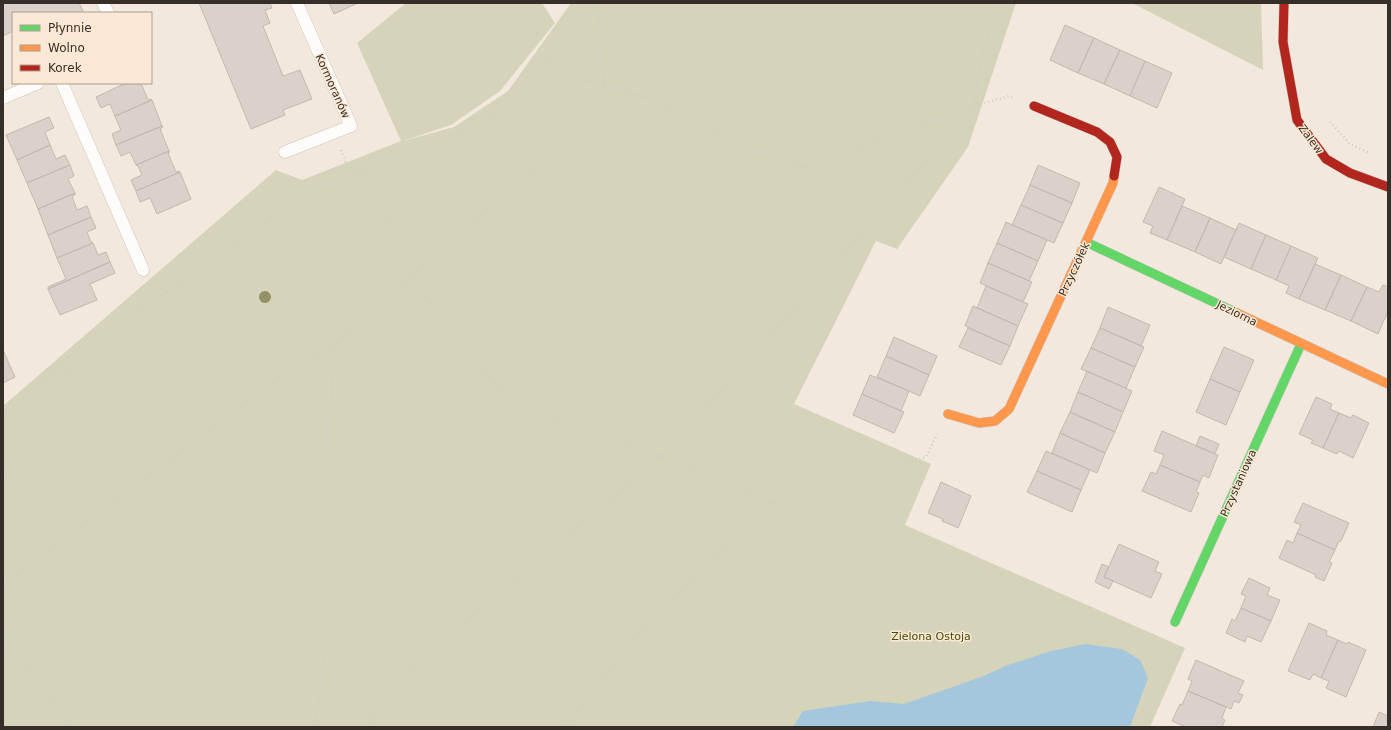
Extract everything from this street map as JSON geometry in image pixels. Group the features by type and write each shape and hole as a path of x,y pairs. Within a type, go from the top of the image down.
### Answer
{"street":[{"name":"Zalew","path":"1284,3 1283,42 1297,120 1326,159 1350,173 1388,187"},
{"name":"Przyczółek","path":"948,414 979,423 995,421 1009,409 1113,184 1117,157 1110,142 1097,132 1034,106"},
{"name":"Jeziorna","path":"1086,242 1388,384"},
{"name":"Przystaniowa","path":"1175,622 1301,344"}],"lane":[{"path":"103,3 108,12"},
{"name":"Kormoranów","path":"285,152 351,126 296,3"},
{"path":"3,98 36,84"},
{"path":"62,84 143,270"}],"path":[{"path":"3,418 16,403 80,346 113,323 171,289 293,201 323,186 360,173 476,124 500,110 542,70 595,3"},
{"path":"3,584 122,497 259,392 335,343 584,125 604,85 595,3"},
{"path":"368,727 385,690 662,456 975,106 983,49 998,3"},
{"path":"542,70 649,98 762,153 805,167 975,106 1009,96 1034,106"},
{"path":"1325,117 1350,144 1372,154"},
{"path":"336,133 346,163 360,173 381,195 411,276 467,357 496,385 566,424 662,456 774,503"},
{"path":"315,727 331,609 330,419 335,343"},
{"path":"61,363 103,413"},
{"path":"564,727 652,618 774,503 856,474 926,457 948,414"},
{"path":"3,472 9,478"},
{"path":"1144,727 1181,650 1175,622"},
{"path":"3,635 72,727"}],"green space":[{"name":"Zielona Ostoja","path":"406,3 542,3 555,23 500,91 451,125 403,141 454,127 508,91 571,3 1016,3 968,147 897,249 876,241 794,404 931,464 905,525 1185,648 1150,727 3,727 3,406 276,170 302,180 401,141 357,43"},
{"path":"1132,3 1261,3 1263,70"}],"water":[{"path":"1085,644 1122,649 1140,660 1148,678 1130,727 793,727 803,711 870,701 904,704 981,677 1008,665 1051,651"}],"building":[{"path":"3,3 79,3 84,12 12,12 12,32 3,36"},
{"path":"199,3 270,3 272,8 265,10 270,23 263,26 283,76 300,70 312,99 283,110 285,115 251,129"},
{"path":"329,3 358,3 334,14"},
{"path":"1065,25 1094,38 1078,73 1050,60"},
{"path":"1094,38 1120,50 1104,84 1078,73"},
{"path":"1120,50 1145,61 1130,96 1104,84"},
{"path":"1145,61 1172,73 1157,108 1130,96"},
{"path":"124,84 141,84 148,100 152,100 115,116 110,104 101,108 96,97"},
{"path":"152,100 162,126 116,145 112,134 121,130 115,116"},
{"path":"49,117 54,128 45,132 50,145 17,160 6,135"},
{"path":"162,126 163,127 160,129 169,151 136,165 130,152 121,156 116,145"},
{"path":"50,145 56,159 65,155 70,165 27,183 17,160"},
{"path":"169,151 170,152 168,153 176,172 180,172 136,191 131,180 142,175 138,166 136,165"},
{"path":"70,165 74,176 68,179 75,193 38,209 27,183"},
{"path":"1038,165 1080,183 1072,203 1030,185"},
{"path":"180,172 191,199 157,214 150,198 140,202 136,191"},
{"path":"1030,185 1072,203 1063,223 1021,205"},
{"path":"1159,187 1185,199 1167,240 1150,233 1153,226 1143,222"},
{"path":"75,193 75,195 72,196 77,210 87,206 91,217 48,235 38,209"},
{"path":"1021,205 1063,223 1054,243 1012,225"},
{"path":"1182,206 1210,218 1195,252 1167,240"},
{"path":"91,217 96,228 87,232 91,242 93,243 57,258 48,235"},
{"path":"1210,218 1236,230 1221,264 1195,252"},
{"path":"1006,222 1047,240 1038,261 997,243"},
{"path":"1239,223 1266,235 1251,269 1224,257"},
{"path":"1266,235 1291,246 1276,280 1251,269"},
{"path":"93,243 98,255 106,252 110,262 48,289 48,287 66,279 57,258"},
{"path":"997,243 1038,261 1029,281 988,263"},
{"path":"1291,246 1318,258 1299,299 1286,293 1289,286 1276,280"},
{"path":"110,262 115,273 90,284 97,300 60,315 48,289"},
{"path":"988,263 1032,282 1023,302 980,283"},
{"path":"1315,264 1341,275 1325,310 1299,299"},
{"path":"1341,275 1367,287 1351,321 1325,310"},
{"path":"1383,285 1388,287 1388,311 1378,334 1351,321 1367,287 1379,292"},
{"path":"986,286 1028,304 1018,326 977,308"},
{"path":"973,306 1018,326 1010,346 965,326"},
{"path":"1108,307 1150,325 1141,346 1100,328"},
{"path":"968,328 1010,346 1001,365 959,347"},
{"path":"1100,328 1144,347 1135,367 1091,348"},
{"path":"894,337 937,356 929,375 886,356"},
{"path":"1224,347 1254,360 1240,392 1210,379"},
{"path":"1091,348 1135,367 1126,388 1081,369"},
{"path":"3,350 15,377 3,383"},
{"path":"886,356 929,375 920,396 877,377"},
{"path":"1087,371 1132,391 1123,412 1078,392"},
{"path":"870,375 909,391 901,411 862,394"},
{"path":"1210,379 1240,392 1226,425 1196,412"},
{"path":"1078,392 1123,412 1115,432 1070,412"},
{"path":"862,394 904,412 894,433 853,415"},
{"path":"1316,397 1332,404 1330,409 1339,413 1323,448 1311,443 1313,440 1299,434"},
{"path":"1070,412 1115,432 1105,453 1060,433"},
{"path":"1339,413 1351,418 1353,415 1369,423 1353,458 1339,451 1337,454 1323,448"},
{"path":"1162,431 1218,455 1209,478 1203,475 1200,482 1160,465 1164,455 1154,451"},
{"path":"1060,433 1105,453 1097,473 1052,453"},
{"path":"1200,436 1219,444 1215,454 1196,446"},
{"path":"1046,451 1090,470 1081,490 1037,471"},
{"path":"1160,465 1200,482 1196,492 1199,493 1191,512 1142,491 1151,472 1156,474"},
{"path":"1037,471 1081,490 1072,512 1027,492"},
{"path":"941,482 971,496 958,528 942,521 943,519 928,513"},
{"path":"1303,503 1349,523 1335,550 1297,533 1301,525 1294,522"},
{"path":"1297,533 1335,550 1329,562 1332,563 1324,581 1315,577 1316,575 1279,558 1287,540 1293,543"},
{"path":"1119,544 1159,562 1155,571 1162,574 1151,598 1104,577"},
{"path":"1102,564 1109,567 1104,577 1113,581 1109,589 1095,582"},
{"path":"1249,578 1270,588 1267,595 1280,600 1271,621 1241,608 1246,596 1241,594"},
{"path":"1241,608 1271,621 1261,642 1247,636 1245,642 1226,633 1232,619 1235,621"},
{"path":"1309,623 1327,631 1326,635 1338,640 1321,678 1313,674 1310,680 1288,671"},
{"path":"1338,640 1347,644 1348,642 1366,650 1346,697 1326,688 1329,681 1321,678"},
{"path":"1196,660 1244,681 1238,693 1243,695 1239,703 1234,701 1231,709 1188,691 1192,681 1188,679"},
{"path":"1188,691 1226,707 1222,718 1225,720 1222,727 1186,727 1172,721 1180,704 1182,705"},
{"path":"1379,712 1388,716 1388,727 1373,727"}],"traffic: fast":[{"path":"1086,242 1237,313"},
{"path":"1175,622 1301,344"}],"traffic: slow":[{"path":"948,414 979,423 995,421 1009,409 1113,183 1114,176"},
{"path":"1237,313 1388,384"}],"traffic: jam":[{"path":"1284,3 1283,42 1297,120 1326,159 1350,173 1388,187"},
{"path":"1034,106 1097,132 1110,142 1117,157 1114,176"}]}
